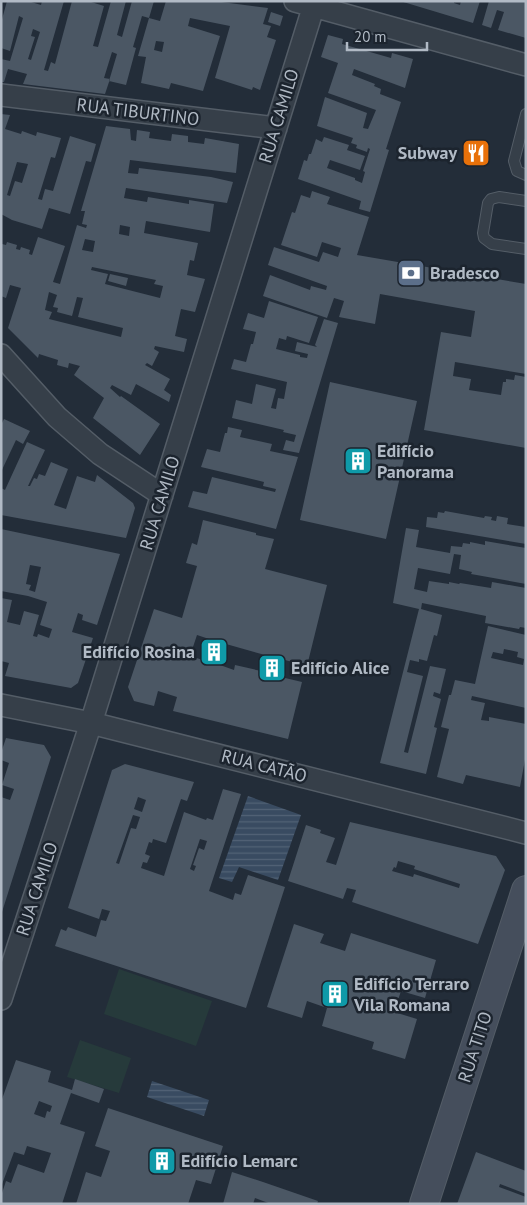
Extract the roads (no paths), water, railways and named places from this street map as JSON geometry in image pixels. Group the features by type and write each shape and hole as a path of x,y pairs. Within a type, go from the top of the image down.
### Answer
{"main road":[{"name":"RUA TITO","path":"424,1204 526,890"}],"street":[{"path":"304,3 526,65"},
{"name":"RUA CAMILO","path":"1,999 91,722 276,128 304,3"},
{"name":"RUA TIBURTINO","path":"1,96 276,128"},
{"path":"1,355 57,417 100,454 162,495"},
{"name":"RUA CATÃO","path":"1,705 91,722 526,833"}],"lane":[{"path":"526,114 514,161 517,171 526,176"},
{"path":"526,201 499,197 490,199 483,233 484,238 492,244 526,249"}],"water":[{"path":"248,796 301,815 278,880 239,867 232,882 219,878"},
{"path":"152,1081 209,1100 204,1116 147,1097"}],"place":[{"name":"Subway","path":"476,153"},
{"name":"Bradesco","path":"411,273"},
{"name":"Edifício Panorama","path":"358,461"},
{"name":"Edifício Rosina","path":"214,652"},
{"name":"Edifício Alice","path":"272,668"},
{"name":"Edifício Terraro Vila Romana","path":"335,994"},
{"name":"Edifício Lemarc","path":"162,1161"}]}
